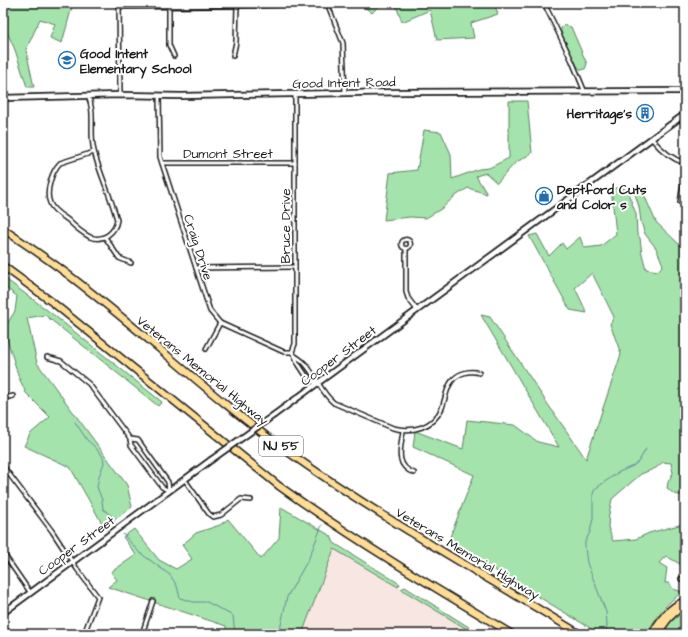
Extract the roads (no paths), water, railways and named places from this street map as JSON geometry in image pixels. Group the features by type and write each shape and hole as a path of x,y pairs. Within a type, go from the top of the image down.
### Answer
{"highway":[{"name":"Veterans Memorial Highway","path":"3,229 59,267 173,361 288,451 403,527 580,634"},
{"name":"NJ 55","path":"3,266 52,302 278,486 314,511 512,634"},
{"path":"652,634 666,613 677,604 685,600"},
{"path":"461,603 506,634"},
{"path":"658,634 674,612 685,606"}],"main road":[{"name":"Good Intent Road","path":"3,98 120,95 159,96 685,90"},
{"name":"Cooper Street","path":"3,613 685,114"}],"street":[{"path":"120,95 119,5 169,7 281,5 297,3"},
{"path":"327,3 343,43 345,93"},
{"path":"544,3 584,90"},
{"path":"233,56 236,42 236,6"},
{"path":"169,7 170,45 174,56"},
{"name":"Bruce Drive","path":"292,352 295,344 295,94"},
{"path":"88,96 91,106 91,132 94,152 117,220 111,234 105,237 95,238 86,234 54,209 50,205 48,196 52,176 57,167 65,162 94,152"},
{"name":"Craig Drive","path":"159,96 159,134 162,163 206,303 210,311 220,323 284,352 292,352"},
{"path":"652,139 660,150 685,163"},
{"name":"Dumont Street","path":"162,163 295,163"},
{"path":"680,202 685,174"},
{"path":"105,237 119,258 131,263"},
{"path":"406,249 406,292 408,298 417,310"},
{"path":"196,268 295,267"},
{"path":"206,349 220,323"},
{"path":"292,352 309,380 318,383"},
{"path":"295,356 301,359 314,375 329,399 334,403 403,431 418,429 434,419 443,406 450,383 458,376 472,371 479,373"},
{"path":"47,357 61,361 89,384 130,439 131,445 162,487 169,491"},
{"path":"3,395 9,397 13,396"},
{"path":"403,431 400,456 401,462 403,467 414,473"},
{"path":"130,439 138,440 168,482 169,491"},
{"path":"3,466 52,531 77,569 98,597 85,633 92,634"},
{"path":"185,480 209,514 213,517 217,517 241,500 251,500"},
{"path":"3,553 30,592"},
{"path":"681,579 685,578"},
{"path":"142,634 153,601"}],"waterway":[{"path":"75,422 87,440 103,457 104,463 97,487 102,500 103,509 112,516 115,524"},
{"path":"606,634 606,612 587,563 585,547 585,542 590,532 593,518 593,494 595,489 606,481 639,461 646,449"},
{"path":"279,634 287,597 309,558 322,525"},
{"path":"123,534 139,552 170,575 177,586 180,598 193,602 207,602 233,616 235,634"}],"place":[{"name":"Good Intent Elementary School","path":"67,60"},
{"name":"Herritage's","path":"645,113"},
{"name":"Deptford Cuts and Color s","path":"544,196"}]}
